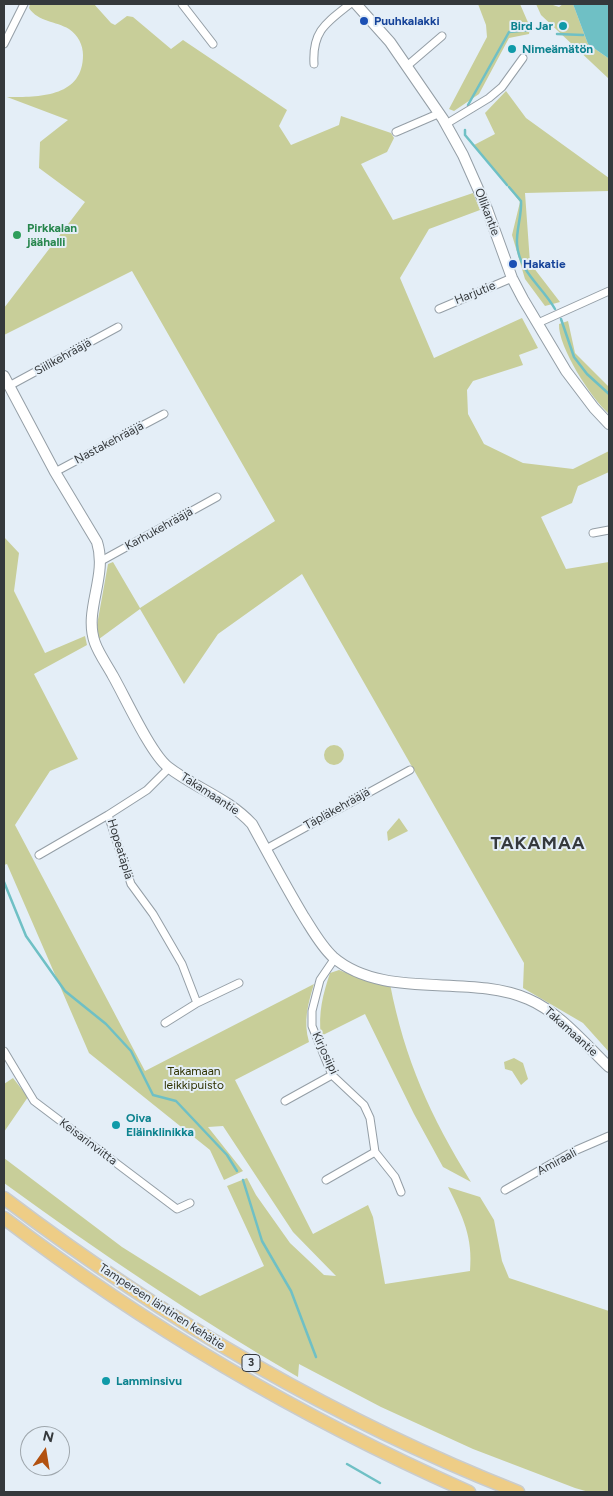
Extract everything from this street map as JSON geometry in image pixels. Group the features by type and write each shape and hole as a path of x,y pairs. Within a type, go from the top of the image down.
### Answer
{"highway":[{"name":"Tampereen läntinen kehätie","path":"4,1198 132,1290 281,1381 367,1427 518,1492"},
{"name":"Tampereen läntinen kehätie","path":"4,1218 66,1264 162,1328 280,1400 345,1435 469,1492"},
{"path":"4,1229 66,1264"}],"street":[{"path":"4,44 24,4"},
{"path":"182,4 212,44"},
{"path":"314,64 313,52 317,35 326,22 350,4"},
{"name":"Ollikantie","path":"356,4 407,66 440,113 488,209 512,278 566,371 594,408 609,424"},
{"path":"407,66 442,36"},
{"path":"446,124 489,98 502,87 523,58"},
{"path":"396,132 440,113"},
{"name":"Harjutie","path":"439,309 512,278"},
{"path":"538,323 609,291"},
{"name":"Siilikehrääjä","path":"9,386 118,327"},
{"name":"Takamaantie","path":"4,376 55,472 96,542 101,561 92,616 94,642 151,743 169,768 236,808 252,824 320,943 335,958 359,972 379,979 491,989 527,998 541,1006 570,1029 609,1067"},
{"name":"Nastakehrääjä","path":"55,472 164,414"},
{"name":"Karhukehrääjä","path":"101,561 217,497"},
{"path":"594,533 609,530"},
{"name":"Hopeatäplä","path":"169,768 147,790 108,814 132,886 153,914 182,964 197,1003"},
{"name":"Täpläkehrääjä","path":"266,849 410,770"},
{"path":"39,855 108,814"},
{"name":"Kirjosiipi","path":"335,958 320,980 312,1011 312,1026 330,1064 332,1075 364,1105 370,1118 375,1152"},
{"path":"165,1023 197,1003 239,983"},
{"name":"Keisarinviitta","path":"4,1051 34,1101 177,1210 190,1203"},
{"path":"285,1100 332,1075"},
{"name":"Amiraali","path":"505,1190 572,1152 609,1136"},
{"path":"326,1180 375,1152 395,1177 401,1192"}],"green space":[{"path":"30,4 94,4 115,25 127,16 133,17 171,49 183,40 287,110 279,126 291,145 339,125 341,116 391,133 394,138 387,152 361,164 393,220 473,193 480,210 429,229 400,278 434,358 522,318 538,348 519,355 523,365 473,381 467,390 468,414 484,444 523,463 573,469 609,451 609,472 578,486 572,503 541,517 566,569 609,562 609,1052 583,1023 523,988 524,963 302,574 218,634 184,684 140,609 99,639 97,625 108,564 113,562 140,608 275,521 132,271 4,335 4,308 85,202 39,168 40,142 68,120 7,97 45,95 57,92 75,80 81,69 83,51 77,37 64,26 37,16 29,8"},
{"path":"478,4 520,4 530,27 529,34 509,38 479,94 454,111 449,109 487,37 486,25"},
{"path":"536,4 550,4 559,7 563,4 573,4 588,44 608,58 609,79 541,15"},
{"path":"506,91 526,118 609,178 609,191 525,193 530,263 560,302 545,306 525,279 512,235 520,202 474,145 495,134 485,113"},
{"path":"568,321 575,353 609,387 609,414 585,385 564,346 559,324"},
{"name":"Takamaan leikkipuisto","path":"4,537 19,553 14,591 45,653 85,636 87,645 34,674 78,759 50,771 15,825 145,1071 314,984 306,1020 309,1042 235,1080 313,1234 368,1205 373,1217 385,1284 470,1271 470,1248 466,1228 448,1187 480,1197 494,1220 502,1261 509,1278 609,1311 609,1492 589,1492 575,1488 473,1449 381,1407 299,1364 298,1377 148,1284 4,1183 4,1158 122,1247 200,1296 264,1266 227,1186 247,1178 256,1195 290,1243 324,1275 336,1276 293,1232 223,1126 208,1127 243,1171 224,1180 210,1150 89,1053 7,864 4,865"},
{"path":"334,745 341,748 344,755 341,762 334,765 327,762 324,755 327,748"},
{"path":"399,818 408,831 388,841 387,832"},
{"path":"339,970 367,981 390,984 411,1063 443,1134 471,1182 443,1167 414,1114 365,1014 321,1036 321,1011 325,988 330,973"},
{"path":"514,1058 523,1063 528,1079 521,1085 512,1071 505,1069 504,1062"},
{"path":"13,1078 28,1097 4,1132 4,1084"}],"water":[{"path":"573,4 609,4 609,73 608,58 588,44"}],"waterway":[{"path":"468,105 509,32 530,30"},
{"path":"557,34 583,35"},
{"path":"465,130 465,135 507,185"},
{"path":"509,187 521,201 517,244 522,263 555,309"},
{"path":"561,319 574,357 587,374 609,394"},
{"path":"4,882 26,936 65,991 106,1024 131,1051 153,1095 176,1101 227,1155 237,1171"},
{"path":"243,1180 262,1241 291,1291 316,1357"},
{"path":"347,1464 380,1483"}],"place":[{"name":"Puuhkalakki","path":"364,21"},
{"name":"Bird Jar","path":"563,26"},
{"name":"Nimeämätön","path":"512,49"},
{"name":"Pirkkalan jäähalli","path":"17,235"},
{"name":"Hakatie","path":"513,264"},
{"name":"Oiva Eläinklinikka","path":"116,1125"},
{"name":"Lamminsivu","path":"106,1381"}],"district":[{"name":"TAKAMAA","path":"538,844"}]}
